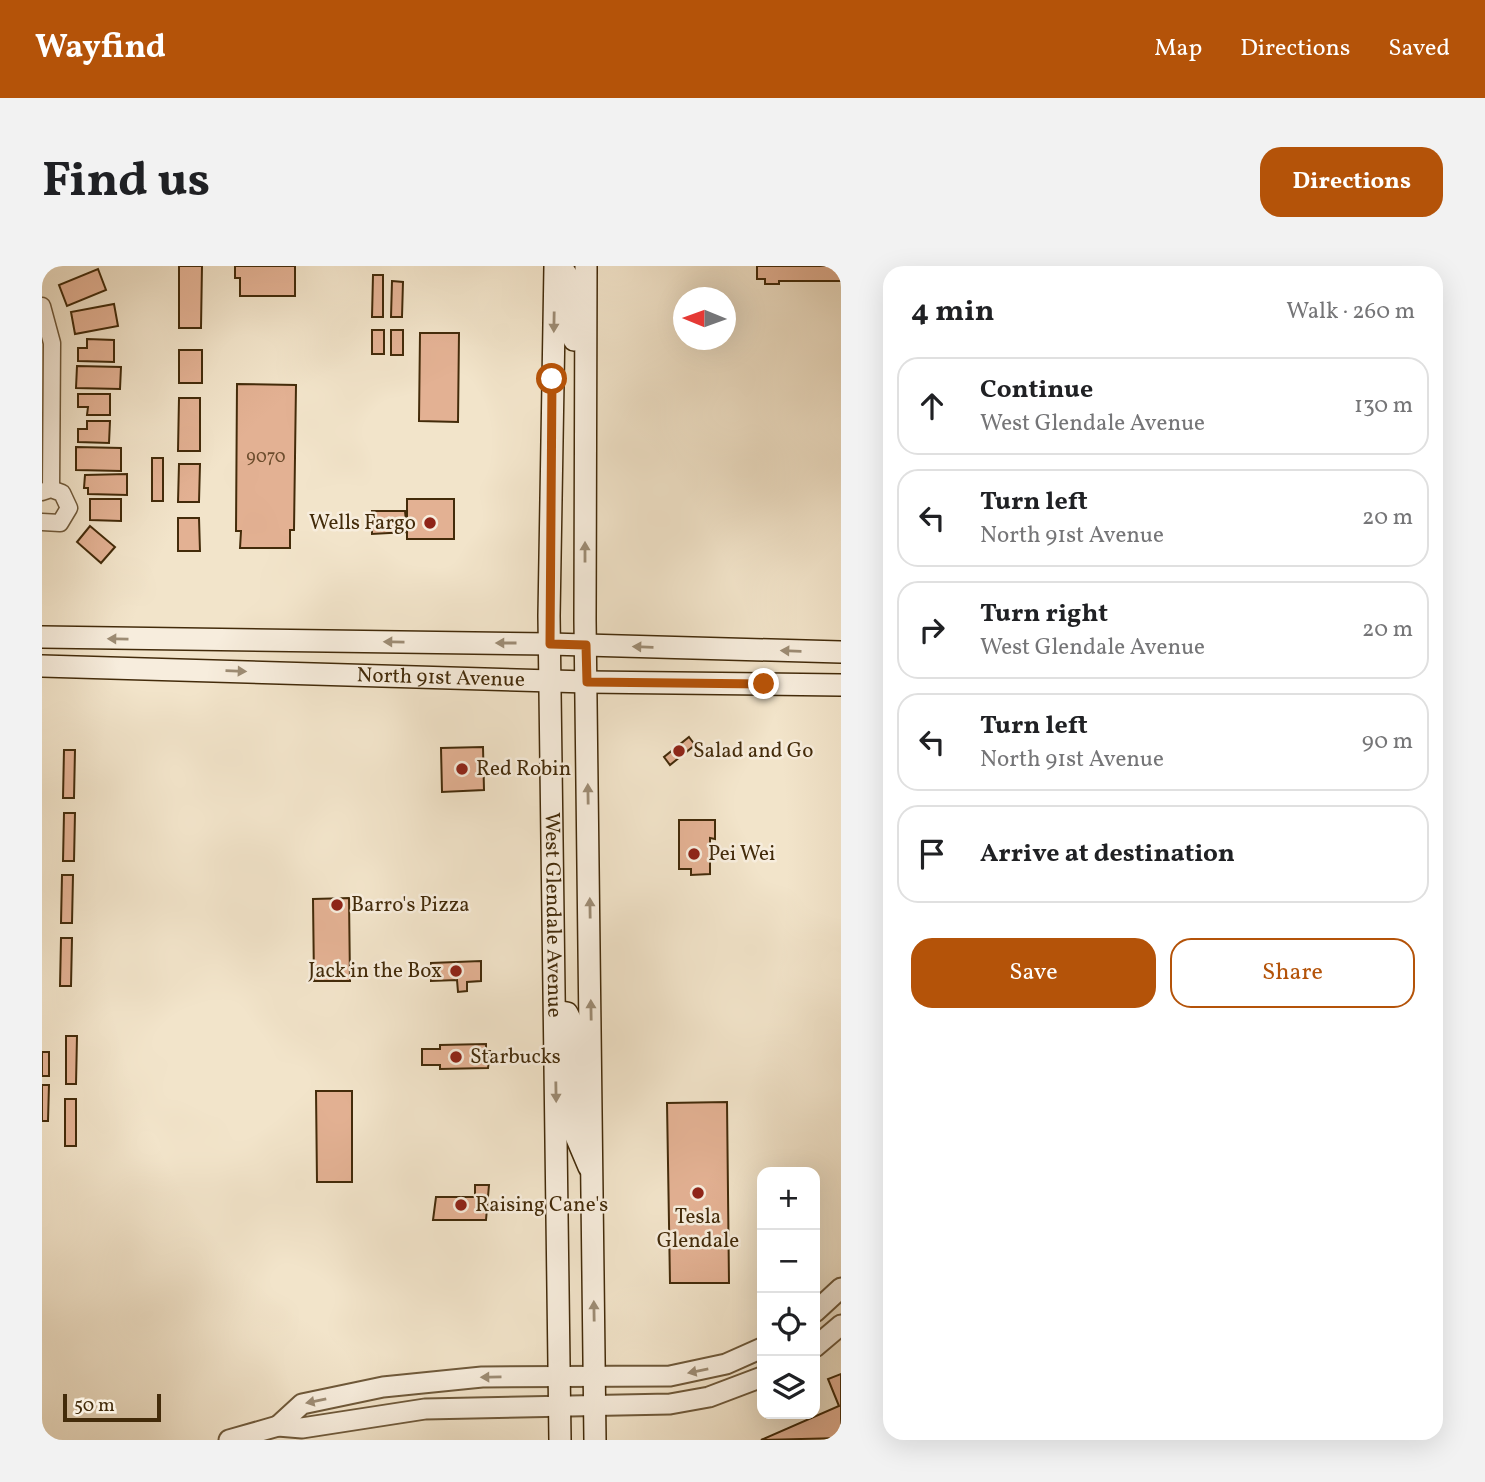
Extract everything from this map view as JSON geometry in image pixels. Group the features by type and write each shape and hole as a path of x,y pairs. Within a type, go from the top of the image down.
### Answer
{"main road":[{"name":"West Glendale Avenue","path":"555,266 550,681 560,1440"},
{"path":"561,266 570,282 571,332 586,383"},
{"name":"West Glendale Avenue","path":"586,266 586,645 595,1440"},
{"name":"North 91st Avenue","path":"42,637 550,644 841,652"},
{"path":"168,669 170,640"},
{"name":"North 91st Avenue","path":"42,666 587,682 841,685"},
{"path":"803,685 841,673"},
{"path":"555,1011 567,1013 570,1021 575,1133 592,1175"}],"street":[{"path":"42,306 52,344 47,491 66,497 67,514 54,524 42,522"},
{"path":"820,1307 841,1288"},
{"path":"820,1343 841,1325"},
{"path":"278,1426 302,1404 383,1387 465,1378 648,1378 690,1373 726,1364 757,1350"},
{"path":"229,1440 278,1426 302,1428 425,1409 653,1405 690,1400 757,1379"}],"building":[{"path":"179,266 202,266 201,328 179,328"},
{"path":"235,266 295,266 295,296 240,296 240,278 235,278"},
{"path":"757,266 841,266 841,281 779,281 779,284 765,284 765,279 757,279"},
{"path":"98,269 106,290 67,306 59,285"},
{"path":"373,275 383,275 383,317 372,317"},
{"path":"392,281 403,282 402,317 391,317"},
{"path":"114,304 118,326 75,334 71,312"},
{"path":"372,330 384,330 384,354 372,354"},
{"path":"391,330 403,330 403,355 391,355"},
{"path":"420,333 459,333 458,422 419,421"},
{"path":"87,339 114,340 114,362 78,361 78,348 87,348"},
{"path":"179,350 202,350 202,383 179,383"},
{"path":"77,366 121,367 120,389 76,388"},
{"path":"237,384 296,385 294,530 290,530 290,548 240,548 241,531 236,531"},
{"path":"78,394 110,394 110,415 87,415 88,407 78,407"},
{"path":"179,398 200,398 200,451 178,451"},
{"path":"87,421 110,421 109,443 78,442 78,429 87,429"},
{"path":"76,447 121,448 121,471 76,470"},
{"path":"152,458 163,458 163,501 152,501"},
{"path":"179,464 200,464 199,502 178,502"},
{"path":"127,474 127,495 88,494 88,488 84,488 85,475"},
{"path":"90,499 121,499 121,521 90,520"},
{"name":"Wells Fargo","path":"407,499 454,499 454,539 407,539"},
{"path":"372,511 405,511 407,532 372,534"},
{"path":"178,518 199,518 200,551 178,551"},
{"path":"90,526 115,547 101,563 77,542"},
{"name":"Salad and Go","path":"689,737 695,745 670,765 664,757"},
{"name":"Red Robin","path":"483,747 484,790 442,792 441,748"},
{"path":"64,750 75,750 74,798 63,798"},
{"path":"64,813 75,813 74,861 63,861"},
{"name":"Pei Wei","path":"679,820 715,820 715,839 710,838 710,874 691,875 691,869 679,869"},
{"path":"62,875 73,875 72,923 61,923"},
{"path":"349,898 350,981 314,981 313,899"},
{"path":"61,938 72,938 71,986 60,986"},
{"name":"Jack in the Box","path":"481,961 481,981 467,982 467,991 458,992 457,980 431,981 431,963"},
{"path":"66,1036 77,1036 76,1084 66,1084"},
{"name":"Starbucks","path":"486,1044 486,1051 490,1051 488,1068 440,1069 440,1065 422,1065 422,1049 440,1049 440,1045"},
{"path":"42,1052 49,1052 49,1076 42,1076"},
{"path":"42,1085 49,1085 48,1121 42,1121"},
{"path":"316,1091 352,1091 352,1182 317,1182"},
{"path":"65,1099 76,1099 76,1146 65,1146"},
{"name":"Tesla Glendale","path":"727,1102 729,1283 670,1283 667,1103"},
{"name":"Raising Cane's","path":"475,1185 489,1185 486,1220 433,1220 436,1197 475,1197"},
{"path":"841,1374 841,1438 761,1440 809,1419 820,1419 820,1414 839,1406 828,1379"}],"place":[{"name":"Wells Fargo","path":"430,523"},
{"name":"Salad and Go","path":"679,751"},
{"name":"Red Robin","path":"462,769"},
{"name":"Pei Wei","path":"694,854"},
{"name":"Barro's Pizza","path":"337,905"},
{"name":"Jack in the Box","path":"456,971"},
{"name":"Starbucks","path":"456,1057"},
{"name":"Tesla Glendale","path":"698,1193"},
{"name":"Raising Cane's","path":"461,1205"}],"route":[{"path":"552,379 550,644 586,645 587,682 764,684"}]}
